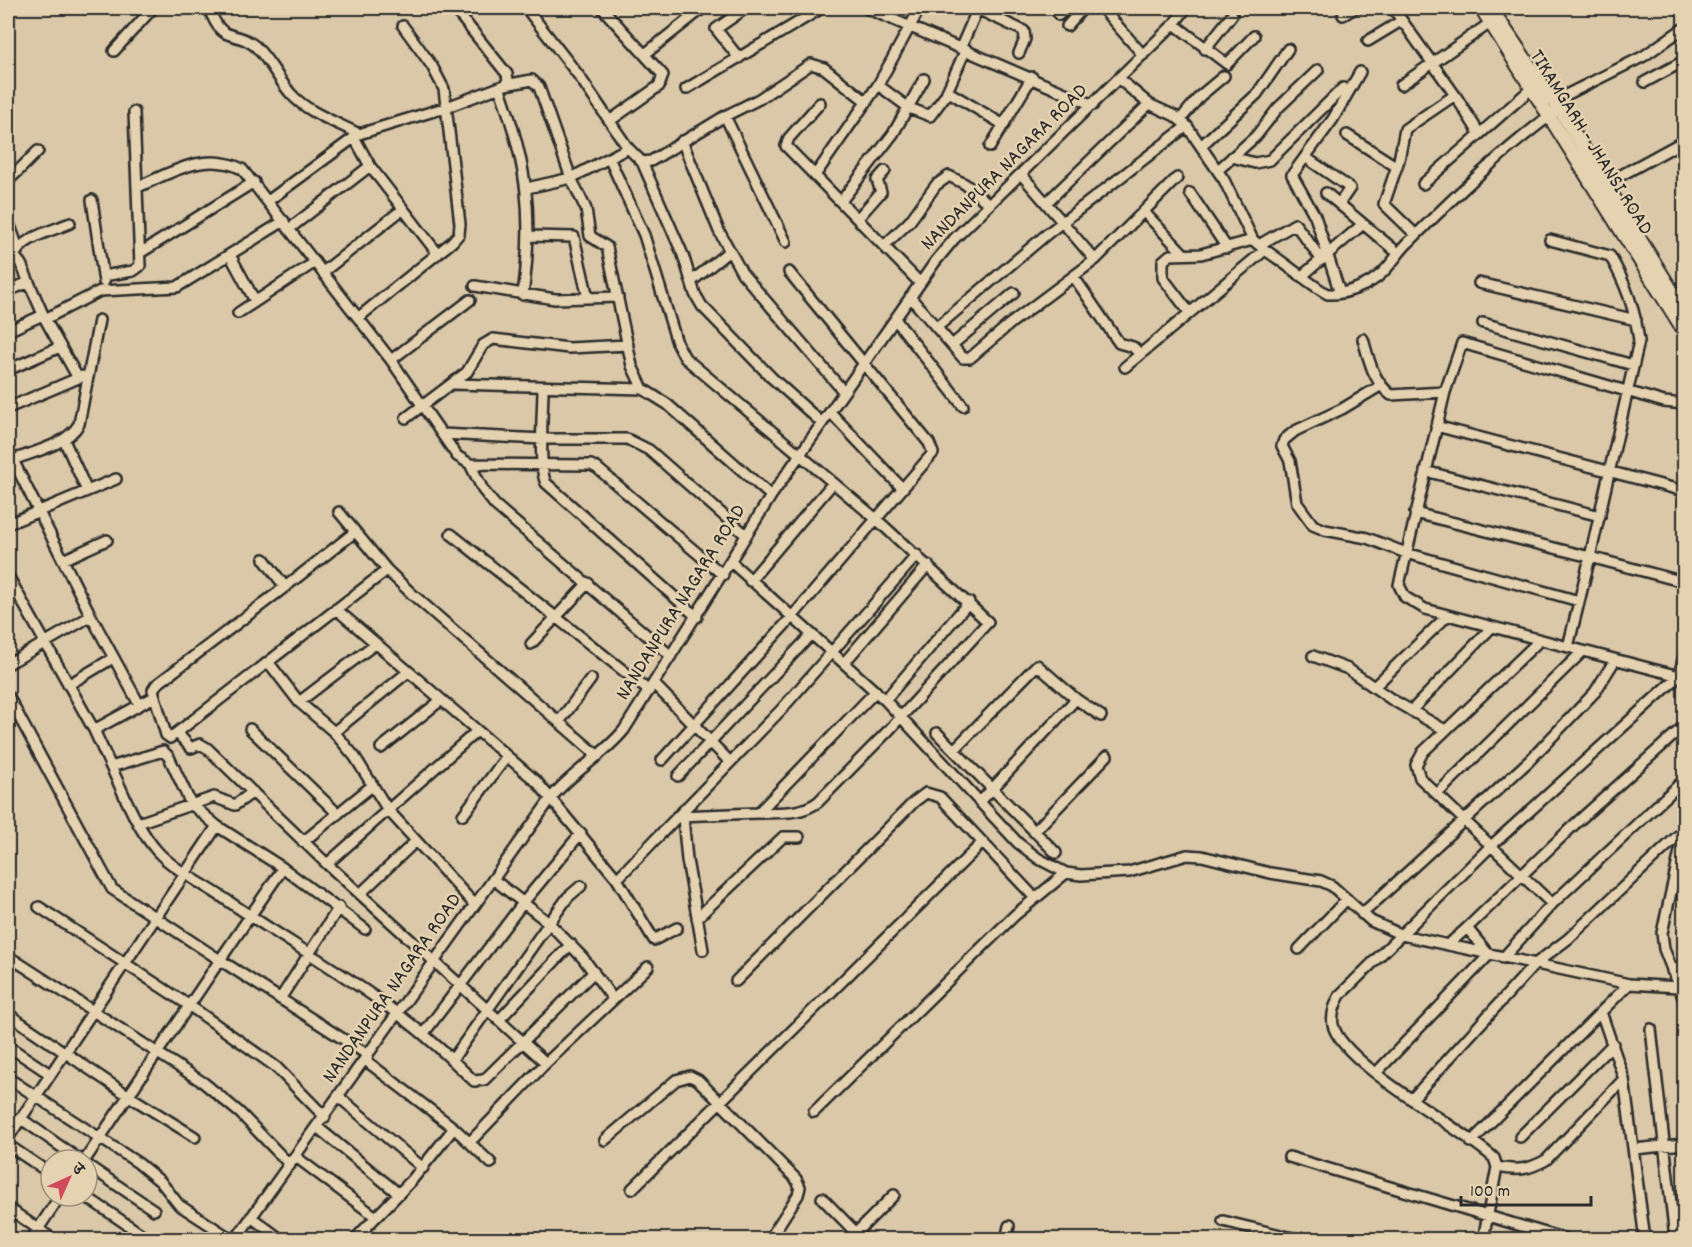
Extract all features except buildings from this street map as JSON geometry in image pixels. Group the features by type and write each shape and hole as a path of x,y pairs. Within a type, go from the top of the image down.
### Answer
{"street":[{"path":"114,51 153,8"},
{"path":"209,8 214,22 224,32 250,42 259,50 297,100 356,135 370,166 438,254"},
{"path":"454,8 507,75 508,80 503,87"},
{"path":"526,8 611,120 628,148 642,162 683,255 695,294 702,306 772,378 822,423"},
{"path":"645,54 703,8"},
{"path":"740,58 716,29 746,8"},
{"path":"686,89 822,8"},
{"path":"868,8 909,28 1032,77 1092,105"},
{"path":"816,174 878,85 920,8"},
{"path":"878,85 909,108 930,116 947,91 977,8 1024,31 1025,39 1019,53"},
{"path":"1067,26 1083,8"},
{"path":"1102,8 1143,55"},
{"name":"NANDANPURA NAGARA ROAD","path":"234,1239 325,1117 434,959 552,797 578,770 598,756 624,730 771,496 920,282 954,239 1119,79 1174,24 1186,8"},
{"path":"1342,15 1355,8"},
{"path":"1393,8 1479,133"},
{"name":"TIKAMGARH - JHANSI ROAD","path":"1481,8 1493,16 1532,88 1554,109 1684,331"},
{"path":"606,9 660,70 663,81 611,120"},
{"path":"1205,49 1232,15"},
{"path":"1401,86 1493,16 1605,184 1684,310"},
{"path":"1368,42 1401,21"},
{"path":"1174,24 1222,62 1229,64 1254,36"},
{"path":"359,317 438,254 459,234 460,224 447,107 439,77 403,26"},
{"path":"1119,79 1149,104 1184,123 1218,170 1259,245 1302,276 1319,292 1340,293 1362,286 1382,274 1416,235 1554,109 1644,56 1684,28"},
{"path":"1202,146 1257,94 1288,49"},
{"path":"1645,82 1684,61"},
{"path":"642,162 651,161 725,116 759,99 811,64 824,68 867,102"},
{"path":"1218,170 1256,136 1278,108 1318,69"},
{"path":"1340,293 1325,258 1310,204 1292,177 1333,119 1360,72"},
{"path":"937,327 1184,123 1200,96 1224,76"},
{"path":"990,147 1032,77"},
{"path":"842,200 893,134 924,79"},
{"path":"268,201 356,135 503,87 529,80 536,83 571,178 586,209 590,236 607,247 632,366 643,389"},
{"path":"503,87 517,136 527,188 530,236 523,295"},
{"path":"1232,157 1256,163 1270,160 1343,88"},
{"path":"1423,184 1532,88"},
{"path":"947,91 1004,125"},
{"path":"1416,235 1383,204 1397,167 1405,129 1455,95"},
{"path":"820,103 786,142 790,151 842,200 920,282"},
{"path":"1046,203 1149,104"},
{"path":"103,276 138,269 140,254 134,112"},
{"path":"725,116 786,242"},
{"path":"1347,135 1397,167"},
{"path":"682,141 728,252 742,273 844,392"},
{"path":"1605,184 1684,141"},
{"path":"527,188 571,178 610,160 628,148"},
{"path":"8,181 38,151"},
{"path":"1305,157 1350,188 1339,204"},
{"path":"138,187 202,160 235,165 247,173 359,317 457,456 470,464 591,465 603,471 723,575"},
{"path":"610,160 644,236 677,343 685,358 875,518 987,618 987,626 902,716 807,810 680,816"},
{"path":"8,332 96,292 177,287 230,255 287,225 370,166"},
{"path":"858,218 881,192 877,180 885,171"},
{"path":"1021,174 1095,260"},
{"path":"885,245 910,221 936,185 949,176 966,184 989,204"},
{"path":"910,297 963,358 970,358 1011,323 1095,260 1177,178"},
{"path":"140,254 254,183"},
{"path":"1190,193 1227,248"},
{"path":"1326,193 1398,253"},
{"path":"92,200 105,290"},
{"path":"323,272 403,209"},
{"path":"1144,212 1185,254"},
{"path":"8,220 18,248"},
{"path":"70,223 18,248 11,259 21,264 60,347 83,376"},
{"path":"1125,367 1189,312 1259,245 1295,224 1325,258"},
{"path":"1302,276 1363,224"},
{"path":"530,236 573,237 588,298"},
{"path":"1550,240 1610,256 1624,282 1636,320 1639,341 1568,647"},
{"path":"1189,312 1163,278 1161,266 1170,255 1201,254 1227,248 1259,245"},
{"path":"692,281 728,252"},
{"path":"230,255 255,301"},
{"path":"238,313 315,262"},
{"path":"662,760 791,618 875,518 931,457 932,448 789,272"},
{"path":"1074,277 1119,343 1133,347 1140,354"},
{"path":"8,291 29,282"},
{"path":"1479,283 1636,320"},
{"path":"475,286 555,299 618,297"},
{"path":"952,345 1014,293"},
{"path":"391,360 470,300"},
{"path":"896,319 963,406"},
{"path":"99,320 83,376 79,424 64,440 10,461 113,658 140,704"},
{"path":"1483,323 1633,365"},
{"path":"406,418 453,384 474,364 483,345 493,339 568,348 628,345"},
{"path":"1362,339 1380,386 1391,395 1445,392"},
{"path":"1682,677 1425,609 1405,597 1399,585 1436,426 1462,343 1664,402 1684,404"},
{"path":"8,370 60,347"},
{"path":"8,408 83,376"},
{"path":"453,384 643,389 667,404 771,496"},
{"path":"1380,386 1342,409 1295,431 1284,440 1282,446 1293,470 1297,503 1313,525 1325,530 1367,538 1406,553 1579,601"},
{"path":"543,388 544,439 540,466 543,477 551,488 697,617"},
{"path":"830,412 902,488"},
{"path":"1436,426 1609,474 1684,491"},
{"path":"442,434 544,439 627,439 638,442 746,535"},
{"path":"64,440 87,491"},
{"path":"470,464 483,490 495,505 671,656"},
{"path":"1425,471 1600,516"},
{"path":"8,524 116,479"},
{"path":"750,581 833,483"},
{"path":"339,512 387,570 598,756"},
{"path":"1415,513 1684,582"},
{"path":"355,532 156,685 153,690 154,697 166,735 170,738 178,734 387,570"},
{"path":"451,534 556,618 651,688 695,725 730,762"},
{"path":"63,560 107,540"},
{"path":"617,879 680,816 832,653 917,555"},
{"path":"264,559 285,586"},
{"path":"731,562 902,716 1018,843 1039,860 1066,873 1107,876 1170,858 1202,856 1332,886 1362,914 1382,927 1402,935 1629,984 1678,987"},
{"path":"844,663 928,565"},
{"path":"8,576 10,589 45,643 94,730 138,823 159,853 250,916 399,1012 479,1083 594,972"},
{"path":"531,644 588,583"},
{"path":"885,700 969,602"},
{"path":"336,609 552,797 617,879 654,940 677,928"},
{"path":"8,664 91,616"},
{"path":"1374,687 1447,616"},
{"path":"1411,711 1491,628"},
{"path":"678,776 811,635"},
{"path":"1540,640 1423,752 1416,765 1420,778 1552,904"},
{"path":"299,702 375,644"},
{"path":"1437,794 1583,651"},
{"path":"1313,656 1348,669 1411,711 1445,730"},
{"path":"1484,1239 1497,1167 1494,1158 1376,1073 1338,1036 1333,1024 1334,1006 1340,995 1491,846 1682,677 1684,656"},
{"path":"68,685 113,658"},
{"path":"1362,914 1567,723 1595,692 1615,660"},
{"path":"269,663 299,702 334,732 355,757 388,810 475,905"},
{"path":"954,750 1037,665 1076,699 1101,716"},
{"path":"334,732 408,672"},
{"path":"559,722 591,679"},
{"path":"758,813 876,691"},
{"path":"8,696 112,889 367,1058 454,1128 490,1163"},
{"path":"94,730 154,697"},
{"path":"980,802 1076,699"},
{"path":"381,748 440,700"},
{"path":"1448,945 1520,874 1684,726"},
{"path":"250,729 338,814"},
{"path":"327,864 477,731"},
{"path":"937,733 1056,853"},
{"path":"178,734 191,748 203,745 303,842 546,1063"},
{"path":"111,767 163,751 169,757 191,804 217,826 283,868 339,907 365,929"},
{"path":"463,815 507,756"},
{"path":"1034,832 1107,756"},
{"path":"1503,958 1552,904 1684,780"},
{"path":"303,842 373,785"},
{"path":"138,823 219,796 236,805 252,792"},
{"path":"736,981 921,796 933,793 940,797 1034,897"},
{"path":"680,816 703,951"},
{"path":"8,1138 217,826"},
{"path":"1412,1099 1535,964 1568,939 1684,831"},
{"path":"1684,831 1662,933 1664,949 1684,1000"},
{"path":"424,1033 523,903 581,833"},
{"path":"697,918 783,837 799,837"},
{"path":"360,894 416,841"},
{"path":"632,1189 982,843"},
{"path":"92,1148 283,868"},
{"path":"814,1112 1034,897 1066,873"},
{"path":"493,879 549,923 571,944 613,999"},
{"path":"452,1059 487,1007 568,897 581,886"},
{"path":"1299,949 1347,899"},
{"path":"39,907 190,1006 276,1066 325,1117"},
{"path":"280,999 339,907"},
{"path":"1467,928 1489,955"},
{"path":"500,1019 571,944"},
{"path":"1376,1073 1489,955"},
{"path":"8,956 225,1098 290,1165"},
{"path":"1672,971 1684,965"},
{"path":"470,1142 546,1063 648,967"},
{"path":"1471,1142 1629,984"},
{"path":"1601,1012 1623,1079 1645,1239"},
{"path":"8,1014 129,1096 195,1137"},
{"path":"1651,1029 1675,1238"},
{"path":"1520,1137 1613,1044"},
{"path":"8,1046 50,1074"},
{"path":"605,1140 682,1076 690,1076 698,1080 796,1179 800,1187 798,1195 769,1239"},
{"path":"8,1078 152,1173 179,1204 234,1239"},
{"path":"1497,1167 1516,1171 1532,1168 1546,1160 1623,1079"},
{"path":"339,1096 423,1168"},
{"path":"20,1118 63,1148"},
{"path":"317,1127 399,1194"},
{"path":"354,1239 423,1168 454,1128"},
{"path":"1634,1149 1684,1144"},
{"path":"8,1145 39,1166"},
{"path":"296,1157 376,1217"},
{"path":"1289,1157 1569,1239"},
{"path":"99,1173 154,1210"},
{"path":"822,1198 856,1237 894,1195"},
{"path":"99,1207 135,1235 150,1239"},
{"path":"8,1208 54,1239"},
{"path":"31,1239 52,1208"},
{"path":"251,1217 282,1239"},
{"path":"1223,1221 1301,1239"},
{"path":"1006,1239 1009,1226"}]}
